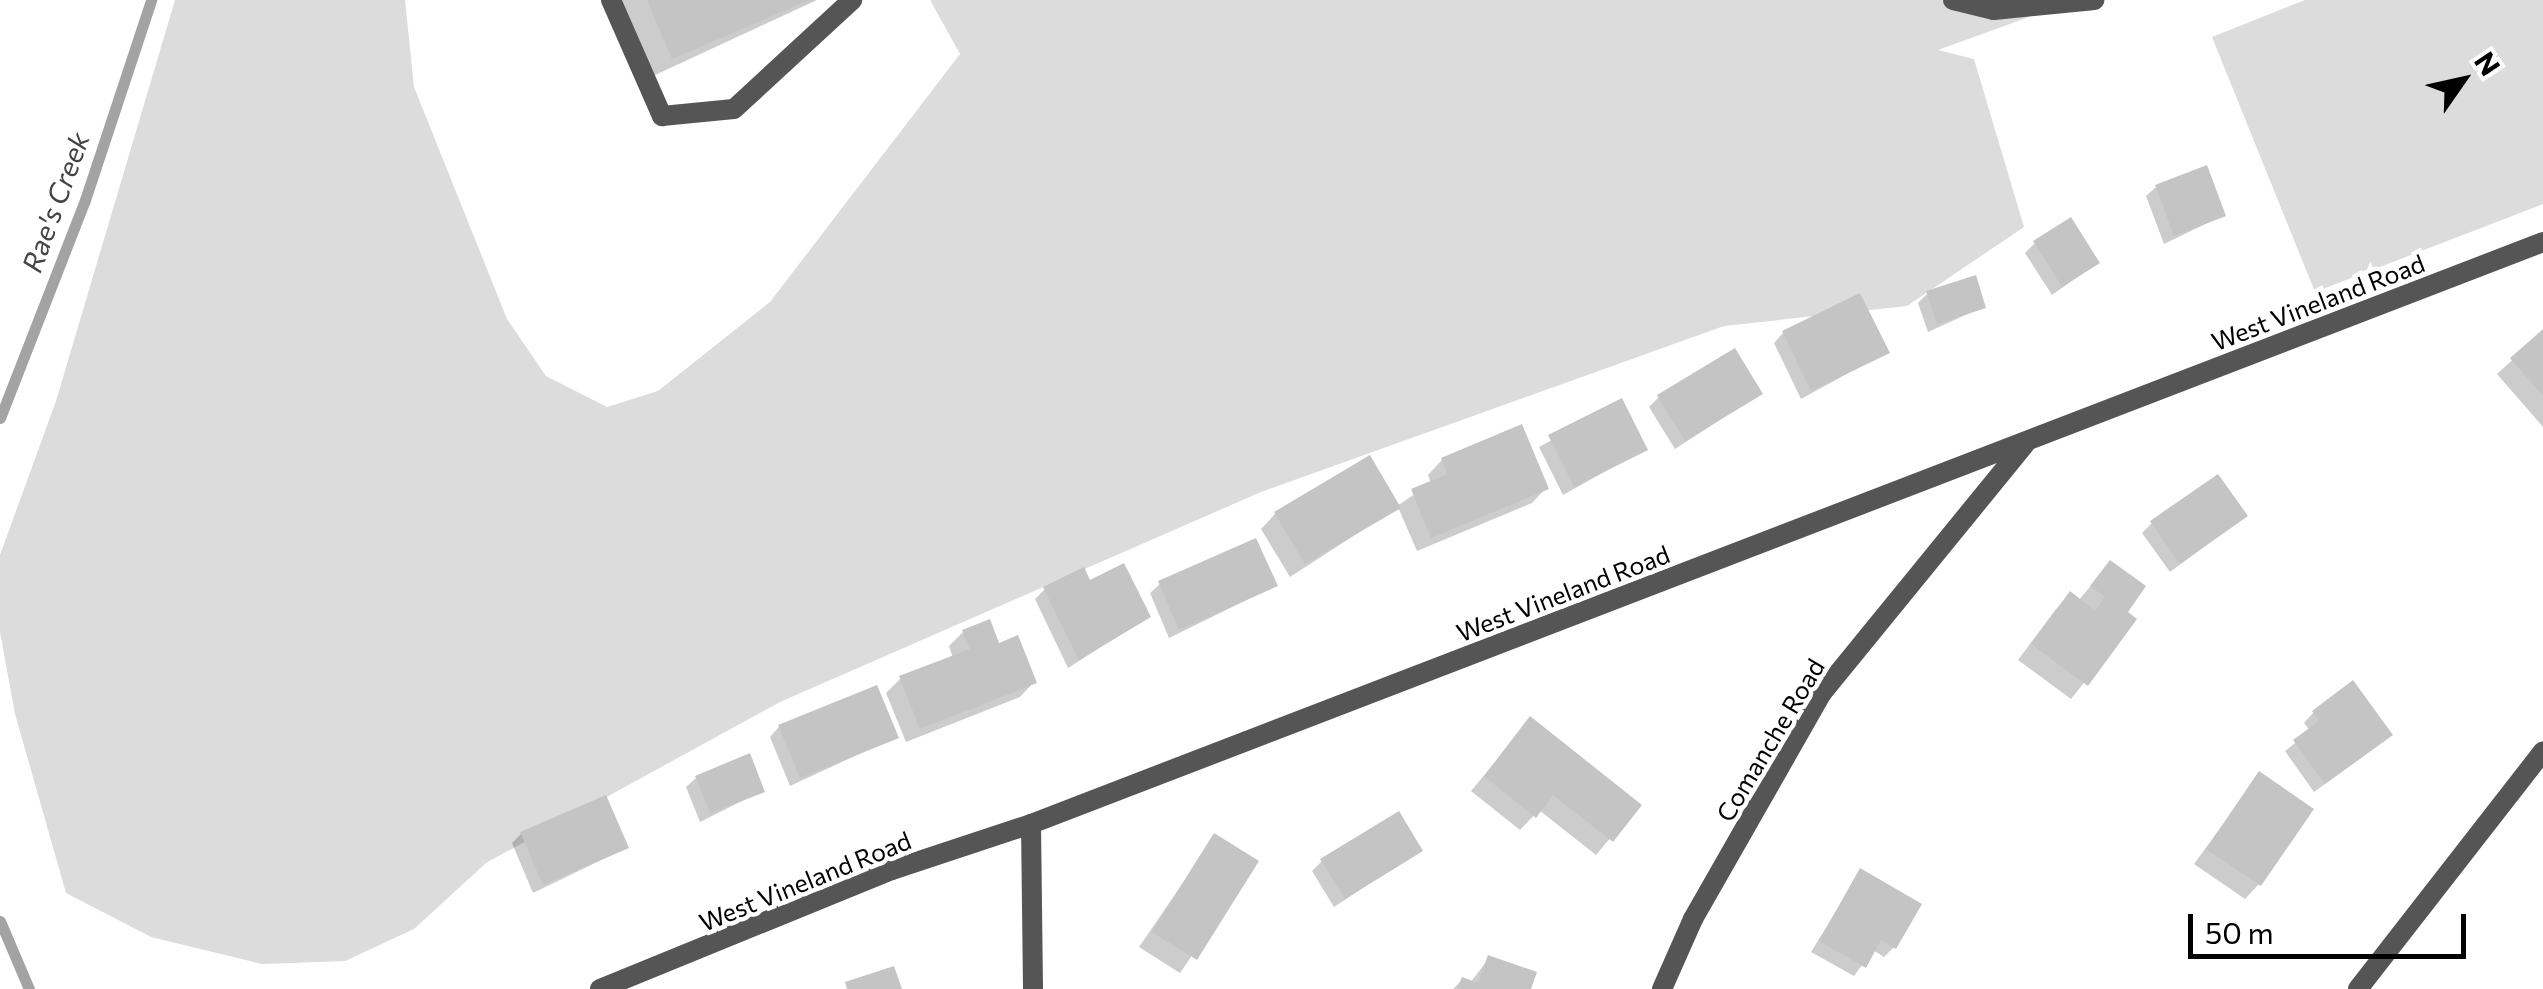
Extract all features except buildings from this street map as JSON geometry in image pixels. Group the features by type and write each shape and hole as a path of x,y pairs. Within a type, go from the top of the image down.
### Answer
{"street":[{"path":"611,0 662,116 734,109 852,0"},
{"path":"1953,0 1994,10 2095,0"},
{"name":"West Vineland Road","path":"600,989 892,870 1031,824 2543,242"},
{"name":"Comanche Road","path":"1662,989 1693,919 1822,693 2026,442"},
{"path":"2358,989 2543,752"},
{"path":"1031,824 1033,989"}],"shaded area":[{"path":"175,0 405,0 414,87 507,319 546,376 607,407 658,391 770,302 960,54 930,0 2076,0 1938,50 1974,59 2024,227 1907,306 1724,326 1261,492 780,702 486,863 414,929 345,961 262,964 151,937 66,893 15,714 0,632 0,555 56,401"},
{"path":"2305,0 2543,0 2543,204 2315,292 2212,37"}],"waterway":[{"name":"Rae's Creek","path":"0,418 85,200 151,0"},
{"name":"Rae's Creek","path":"0,921 29,989"}]}
